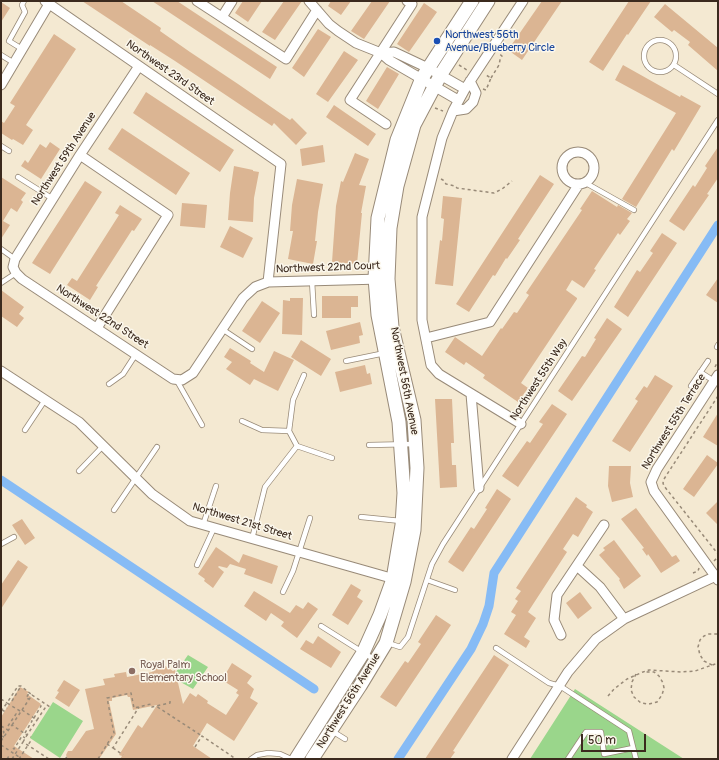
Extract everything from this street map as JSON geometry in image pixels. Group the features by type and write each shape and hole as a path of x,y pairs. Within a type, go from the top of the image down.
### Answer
{"street":[{"path":"197,1 286,59 314,4 329,24 338,31 356,43 381,53 394,52 437,80 458,100"},
{"path":"222,17 232,1"},
{"path":"386,124 350,100 412,4 407,1"},
{"name":"Northwest 56th Avenue","path":"296,759 363,653 380,615 399,580 404,494 399,422 378,315 375,278 378,218 397,140 425,73 472,1"},
{"name":"Northwest 56th Avenue","path":"312,759 386,643 399,580 414,530 417,468 416,444 414,420 392,327 388,279 390,228 397,186 414,125 437,80 488,1"},
{"path":"521,424 439,374 431,365 422,320 422,218 442,138 458,100 522,1"},
{"path":"1,85 47,2"},
{"name":"Northwest 23rd Street","path":"47,2 281,164 268,282"},
{"name":"Northwest 59th Avenue","path":"15,266 80,155 138,66"},
{"path":"425,73 437,80 468,85 476,93 473,102 466,109 453,111"},
{"path":"80,155 168,215 97,328"},
{"path":"426,338 490,322 582,183"},
{"name":"Northwest 22nd Street","path":"15,266 22,279 173,379 179,380"},
{"name":"Northwest 22nd Court","path":"268,282 375,278 388,279"},
{"path":"179,380 193,373 243,298 255,287 268,282"},
{"name":"Northwest 21st Street","path":"1,371 79,422 152,494 190,521 399,580"},
{"name":"Northwest 55th Terrace","path":"713,378 657,469 652,482 654,491 717,577"},
{"path":"471,394 479,488"},
{"path":"561,635 554,620 557,596 604,525"},
{"path":"577,566 600,586 624,619"},
{"path":"512,759 568,672 596,639 624,619 717,577"}],"lane":[{"path":"22,49 9,41 25,12 22,4 24,1"},
{"path":"663,40 668,42 672,46 676,55 674,65 665,72 654,72 646,65 644,54 645,48 653,42 663,40"},
{"path":"1,55 14,63"},
{"path":"674,65 718,94"},
{"name":"Northwest 55th Way","path":"386,643 400,647 408,637 432,564 443,544 718,120"},
{"path":"1,146 9,151"},
{"path":"18,177 53,199"},
{"path":"582,183 634,210"},
{"path":"1,249 15,266 1,283"},
{"path":"312,280 314,315"},
{"path":"222,329 252,349"},
{"path":"346,360 385,353"},
{"path":"110,384 123,374 136,354"},
{"path":"691,386 708,362"},
{"path":"700,372 713,378"},
{"path":"304,375 293,400 290,431 297,446 332,458"},
{"path":"179,380 202,424"},
{"path":"26,430 45,400"},
{"path":"242,421 262,430 290,431"},
{"path":"369,445 416,444"},
{"path":"79,471 103,446"},
{"path":"114,510 156,446"},
{"path":"252,539 265,487 297,446"},
{"path":"203,525 216,486"},
{"path":"361,517 402,522 414,530"},
{"path":"284,592 300,552 310,518"},
{"path":"197,565 214,528"},
{"path":"1,544 14,537"},
{"path":"427,580 455,590"},
{"path":"321,626 375,660"},
{"path":"496,648 549,683 560,686 629,732 636,759"},
{"path":"319,722 345,739"},
{"path":"568,759 586,732 601,732 604,754 633,748"},
{"path":"251,759 257,755 268,753 280,754 290,759"}],"path":[{"path":"480,87 486,90 502,56 491,49"},
{"path":"484,74 491,78"},
{"path":"713,378 718,362"},
{"path":"718,396 664,479 663,483 718,554"},
{"path":"1,548 1,556"},
{"path":"693,573 699,569 698,564"},
{"path":"712,665 704,660 700,655 698,647 700,640 704,636 709,634 718,634"},
{"path":"608,696 614,689 636,674 654,670 681,672 695,671 718,663"},
{"path":"636,674 632,682 631,690 634,697 641,703 649,704 657,702 662,695 664,688 663,683 659,676 654,672 643,672"},
{"path":"1,710 18,686 21,686"},
{"path":"21,686 50,707"},
{"path":"12,701 21,686"},
{"path":"98,759 114,733 108,710 107,698 119,694 131,693 134,708 151,704 152,707 170,704 170,701"},
{"path":"28,694 26,698 29,699"},
{"path":"1,741 32,695"},
{"path":"1,699 37,720"},
{"path":"12,759 47,705"},
{"path":"34,718 40,706"},
{"path":"156,706 198,732 236,759"},
{"path":"113,748 139,707"},
{"path":"1,710 4,711 7,708"},
{"path":"8,726 16,714 18,716"},
{"path":"24,733 32,721 31,720"},
{"path":"1,745 20,758 28,746 31,738 12,725"},
{"path":"1,726 12,731"},
{"path":"3,731 2,736 4,737"},
{"path":"13,748 14,749 22,736 25,738"},
{"path":"195,748 202,736"},
{"path":"23,742 49,759"},
{"path":"107,744 123,755"},
{"path":"7,759 8,756"}],"green space":[{"path":"188,655 208,667 193,689 177,680 176,672"},
{"path":"575,689 684,759 530,759"},
{"path":"53,702 83,721 60,758 30,738"}],"building":[{"path":"82,1 121,1 161,28 160,31 190,52 290,120 292,118 307,133 296,145 274,123 272,126"},
{"path":"152,1 177,1 277,67 270,79"},
{"path":"243,1 262,1 248,22 235,13"},
{"path":"284,1 302,1 275,40 262,32"},
{"path":"331,1 351,1 341,15 328,6"},
{"path":"372,1 390,1 364,39 351,31"},
{"path":"542,1 562,1 522,60 508,50"},
{"path":"629,1 651,1 603,71 589,62"},
{"path":"1,2 10,8 1,22"},
{"path":"424,3 437,12 409,52 397,44"},
{"path":"665,4 718,48 718,71 688,45 690,42 674,30 672,32 654,17"},
{"path":"318,29 331,37 304,77 292,68"},
{"path":"54,34 76,49 26,125 33,130 23,145 1,133 1,121 4,123 15,106 10,103"},
{"path":"344,51 358,60 328,102 316,94"},
{"path":"623,65 680,97 681,95 701,106 674,151 672,149 636,207 622,199 676,113 615,80"},
{"path":"387,67 399,74 378,109 366,101"},
{"path":"146,92 234,150 220,172 133,113"},
{"path":"334,105 376,134 368,146 326,117"},
{"path":"122,128 190,173 176,195 108,149"},
{"path":"50,142 60,149 41,179 21,166 25,160 28,163 40,144 46,148"},
{"path":"323,145 325,162 302,166 300,149"},
{"path":"718,147 718,178 707,194 709,195 684,231 669,221 693,185 695,187 707,168 705,166"},
{"path":"355,153 369,159 359,185 366,186 361,213 357,264 332,262 336,206 341,181 343,182"},
{"path":"234,166 259,172 254,198 253,222 228,220"},
{"path":"540,175 554,184 518,239 520,240 507,259 506,258 495,276 493,275 469,312 456,304"},
{"path":"1,177 26,193 21,200 23,202 17,212 11,208 3,221 10,225 1,239"},
{"path":"297,179 323,184 318,212 315,241 317,241 313,264 288,259 293,231 290,231 292,205"},
{"path":"85,181 102,192 50,274 32,263"},
{"path":"592,191 617,207 618,205 632,213 627,219 630,221 620,235 618,233 594,269 596,270 584,288 572,280 566,290 577,299 521,383 528,388 518,402 483,378 485,375 466,362 464,365 445,352 455,337 482,356 501,328 502,329 514,312 517,313 529,295 526,293 582,210 580,209"},
{"path":"443,196 462,198 453,286 435,284 444,219 441,218"},
{"path":"182,203 207,205 205,228 180,226"},
{"path":"120,205 142,219 134,231 132,230 96,286 98,287 90,300 67,285 72,278 77,281 119,215 115,213"},
{"path":"230,226 253,238 243,258 220,247"},
{"path":"662,233 677,243 628,317 614,307 637,270 640,272 653,253 650,251"},
{"path":"718,278 718,303 706,295"},
{"path":"1,290 24,307 19,314 24,318 17,327 1,316"},
{"path":"322,296 358,296 358,307 351,307 351,318 322,318"},
{"path":"290,298 303,298 302,335 282,334 283,300 290,301"},
{"path":"262,301 280,313 260,343 242,331"},
{"path":"607,318 622,329 572,401 558,391 582,356 585,357 596,339 594,338"},
{"path":"360,322 363,335 359,336 360,343 331,350 326,331"},
{"path":"301,340 331,359 321,376 291,357"},
{"path":"230,348 251,361 250,363 264,372 274,351 294,360 278,391 254,379 250,385 226,369 232,362 224,357"},
{"path":"365,365 367,374 370,373 372,384 340,392 335,372"},
{"path":"655,375 673,386 630,452 612,441 638,401 635,399 644,386 647,388"},
{"path":"435,399 452,399 454,443 451,443 452,465 456,465 457,487 440,488"},
{"path":"552,404 567,414 518,487 502,476 527,441 530,443 543,424 539,422"},
{"path":"718,413 718,446 703,437"},
{"path":"707,455 718,464 694,497 683,489"},
{"path":"609,466 631,466 630,483 633,497 612,502 608,486"},
{"path":"497,489 511,499 463,572 448,562 471,527 474,529 487,509 485,508"},
{"path":"576,497 587,505 586,507 593,512 578,537 573,534 563,549 567,552 528,612 536,618 524,637 530,641 526,648 504,634 516,615 511,612 518,601 515,599 521,591 516,588"},
{"path":"718,501 718,525 706,513"},
{"path":"636,508 672,557 676,555 680,561 661,573 648,554 647,556 642,549 644,548 621,519"},
{"path":"22,519 35,538 25,545 12,525"},
{"path":"614,540 641,576 624,589 619,580 620,579 599,555 605,550 603,548"},
{"path":"216,547 239,563 243,554 278,566 272,584 244,574 246,569 230,564 227,568 218,567 224,572 213,588 198,574"},
{"path":"18,560 28,567 1,609 1,585"},
{"path":"351,584 361,590 357,597 363,601 348,625 332,615"},
{"path":"254,591 290,613 296,605 303,609 308,602 318,609 297,638 281,626 284,622 271,613 266,621 244,606"},
{"path":"580,592 592,608 578,619 566,603"},
{"path":"436,615 451,625 396,707 380,697 405,661 408,663 421,644 418,642"},
{"path":"318,636 341,652 331,668 300,649 306,640 313,644"},
{"path":"494,655 509,665 453,751 455,752 450,759 425,759"},
{"path":"159,662 173,671 175,670 183,704 190,693 196,697 198,694 208,701 207,703 226,715 239,695 236,693 238,690 222,680 232,663 252,676 247,683 254,689 250,698 258,703 234,741 207,723 193,746 212,759 120,759 122,756 119,755 138,725 142,728 157,705 133,710 130,697 127,695 112,698 112,701 109,701 116,734 99,759 68,759 66,755 68,751 72,751 86,731 94,729 85,689 105,685 103,679 115,677 114,674 126,672 127,677 152,672"},
{"path":"64,680 80,690 69,707 55,698 59,692 57,691"},
{"path":"20,687 29,692 27,694 41,704 14,746 34,759 1,759 1,717"}],"waterway":[{"path":"398,759 471,649 483,624 489,606 494,573 718,225"},
{"path":"1,480 314,689"}],"place":[{"name":"Northwest 56th Avenue/Blueberry Circle","path":"437,41"},
{"name":"Royal Palm Elementary School","path":"132,671"}]}
